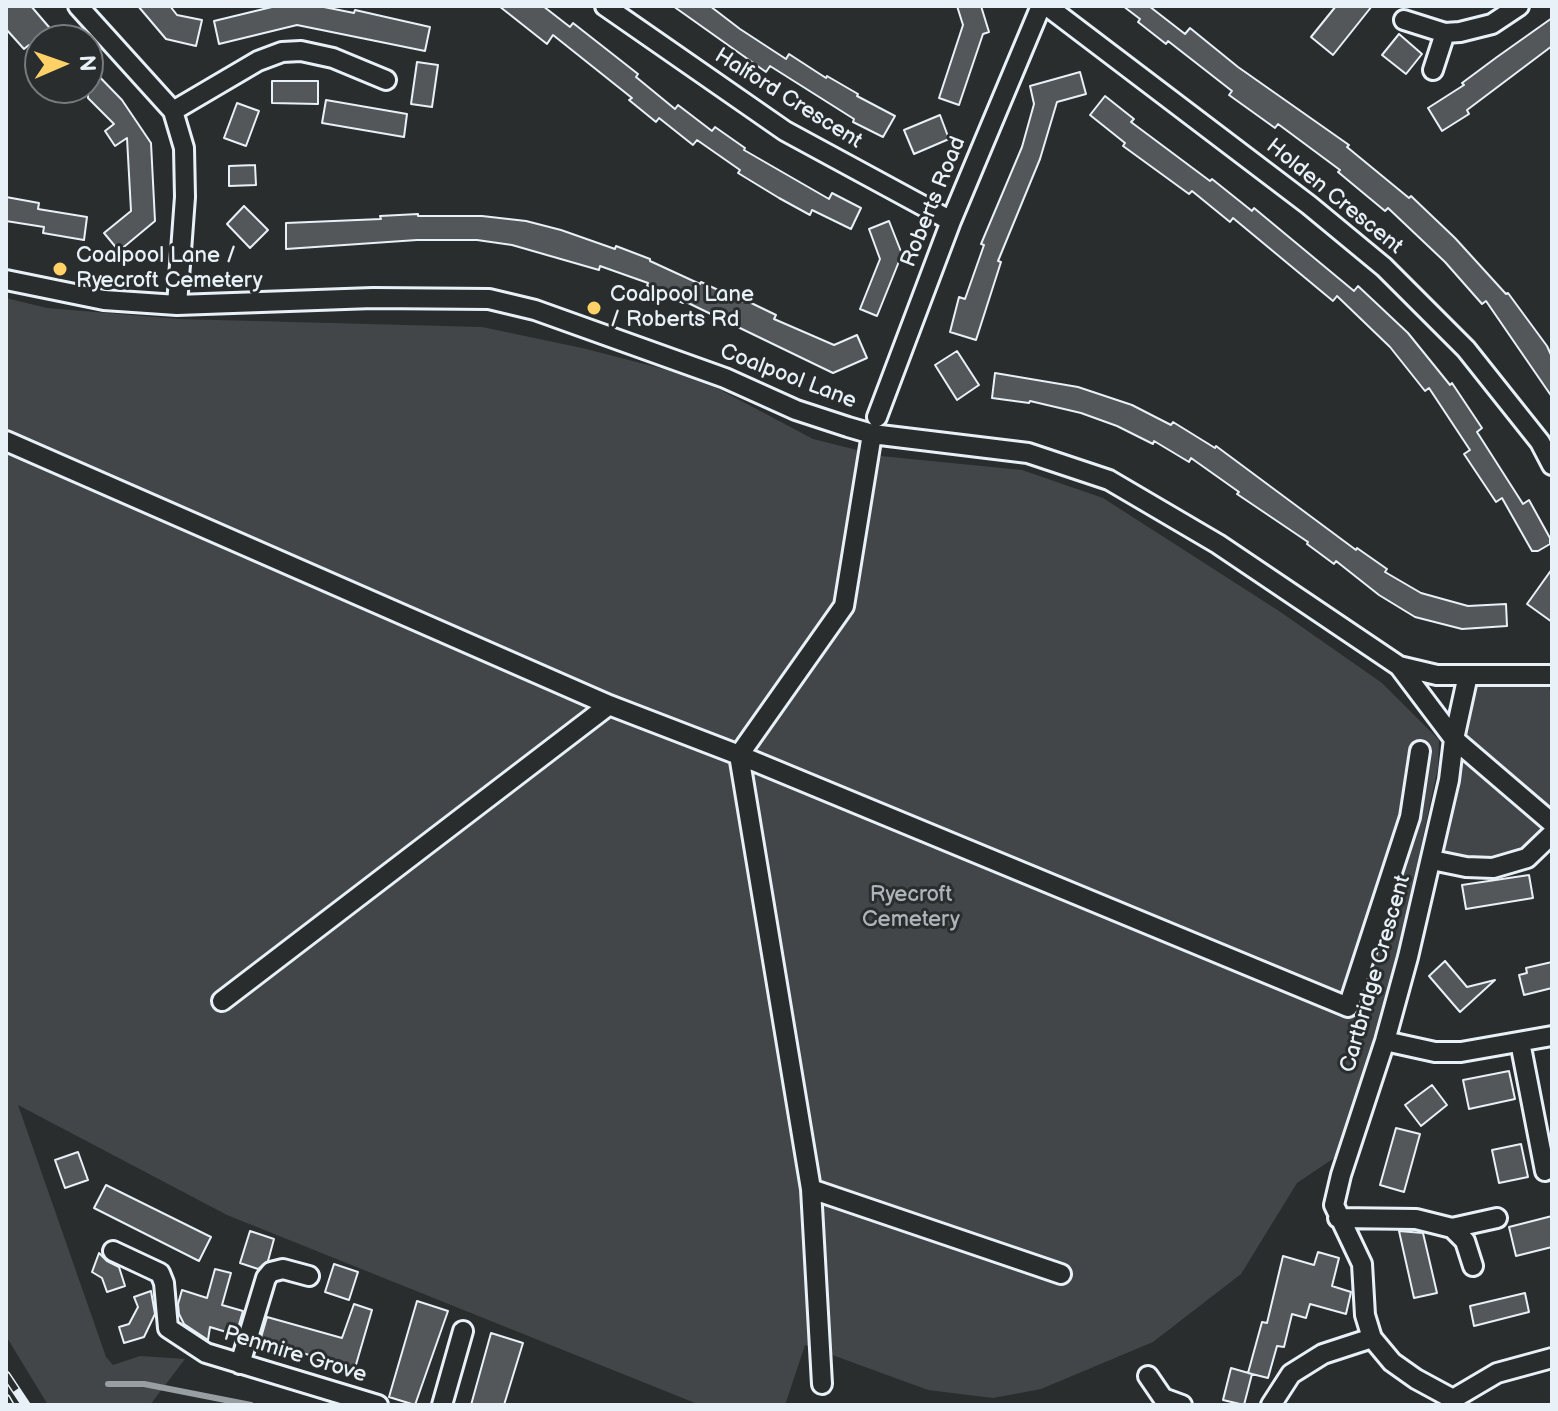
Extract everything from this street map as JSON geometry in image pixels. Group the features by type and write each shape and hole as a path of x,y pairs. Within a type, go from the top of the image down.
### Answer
{"street":[{"path":"78,6 173,111 184,148 185,197 177,305"},
{"name":"Halford Crescent","path":"605,6 785,131 951,221"},
{"name":"Roberts Road","path":"739,755 844,606 874,426 951,221 1041,6"},
{"name":"Holden Crescent","path":"1047,6 1309,205 1384,267 1466,349 1540,442 1552,465"},
{"path":"1404,20 1445,33 1484,27 1519,6"},
{"path":"1433,70 1445,33"},
{"path":"173,111 258,61 282,52 301,51 333,58 386,80"},
{"name":"Coalpool Lane","path":"6,280 104,300 177,305 373,298 489,299 589,328 725,378 796,410 1028,453 1109,480 1218,544 1399,666 1437,675 1552,675"},
{"path":"6,441 609,705 739,755 1348,1007 1410,817 1420,751"},
{"path":"1399,666 1454,739 1552,823"},
{"name":"Cartbridge Crescent","path":"1338,1218 1334,1205 1341,1175 1385,1041 1432,860 1468,675"},
{"path":"222,1001 609,705"},
{"path":"739,755 811,1189 822,1384"},
{"path":"1432,860 1466,867 1493,868 1527,858 1552,834"},
{"path":"1385,1041 1448,1052 1552,1036"},
{"path":"1520,1042 1545,1171"},
{"path":"811,1189 1061,1274"},
{"path":"1497,1218 1452,1228 1416,1219 1338,1218 1362,1264 1365,1315 1372,1338 1392,1362 1454,1402 1497,1373 1552,1358"},
{"path":"1452,1228 1465,1241 1473,1266"},
{"name":"Penmire Grove","path":"113,1251 160,1273 164,1283 168,1328 206,1353 378,1405"},
{"path":"240,1364 266,1278 276,1269 309,1276"},
{"path":"442,1405 463,1331"},
{"path":"1271,1405 1291,1374 1323,1354 1372,1338"},
{"path":"1148,1376 1163,1398 1182,1405"}],"green space":[{"name":"Ryecroft Cemetery","path":"6,298 47,308 179,319 482,327 664,369 717,388 813,439 881,456 1022,470 1103,498 1279,611 1382,683 1439,740 1438,767 1394,972 1340,1154 1297,1183 1241,1274 1153,1342 1041,1389 993,1398 928,1390 805,1345 785,1405 700,1405 227,1215 18,1105 106,1357 113,1365 140,1356 185,1359 150,1405 48,1405 6,1336"},
{"path":"1547,680 1552,698 1552,822 1524,853 1492,863 1444,855 1475,681"}],"building":[{"path":"6,6 31,6 46,24 24,24 24,49 6,29"},
{"path":"138,6 170,6 177,15 202,20 196,46 166,39"},
{"path":"276,6 319,6 354,13 355,10 430,27 425,51 297,25 219,44 214,21"},
{"path":"499,6 543,6 570,27 573,23 638,74 636,77 675,109 678,105 712,131 715,127 744,150 829,199 832,193 861,208 851,229 812,210 810,215 779,198 738,173 740,170 697,140 693,145 659,118 656,122 629,100 632,98 553,35 547,44"},
{"path":"673,6 710,6 786,59 789,54 895,116 883,137 853,122 854,119 770,66 766,72"},
{"path":"957,6 981,6 989,32 983,34 959,105 939,98 963,25"},
{"path":"1123,6 1149,6 1185,34 1190,28 1238,67 1349,145 1347,147 1409,198 1411,196 1508,293 1547,346 1552,357 1552,397 1486,301 1482,304 1445,262 1388,208 1385,211 1338,172 1340,170 1278,124 1275,128 1229,95 1232,91 1168,41 1166,44"},
{"path":"1336,6 1372,6 1333,55 1311,37"},
{"path":"1552,18 1552,46 1467,110 1469,114 1442,131 1428,108 1464,85 1462,83"},
{"path":"1399,34 1422,54 1406,74 1382,55"},
{"path":"417,62 438,65 432,107 411,104"},
{"path":"1080,72 1086,94 1057,102 1040,159 998,261 1001,262 976,340 950,332 959,297 965,299 984,245 981,244 1022,147 1034,104 1030,86"},
{"path":"104,81 122,100 151,143 155,221 119,251 104,233 131,211 127,138 115,146 105,131 114,124 94,104 104,104"},
{"path":"272,81 318,81 318,104 272,103"},
{"path":"1105,96 1134,119 1131,122 1252,211 1254,208 1354,291 1358,286 1408,333 1450,385 1452,383 1482,428 1477,432 1523,504 1529,500 1550,538 1550,544 1532,551 1502,498 1496,502 1464,454 1470,450 1429,388 1425,391 1390,347 1337,296 1333,301 1233,218 1230,222 1192,191 1189,194 1123,146 1125,143 1090,115"},
{"path":"326,100 407,114 404,137 322,123"},
{"path":"237,103 259,111 246,146 224,138"},
{"path":"940,115 949,139 914,154 904,130"},
{"path":"255,165 256,185 229,186 229,166"},
{"path":"6,197 39,203 38,209 87,217 84,240 43,233 44,227 6,221"},
{"path":"244,206 268,230 250,248 227,224"},
{"path":"418,214 526,221 615,249 616,246 700,284 745,300 776,315 774,319 834,345 857,335 867,358 833,373 647,286 648,283 600,266 599,270 512,245 477,240 417,240 286,249 286,223 381,219 380,216"},
{"path":"889,221 902,254 877,316 860,309 880,259 869,229"},
{"path":"957,351 979,385 957,400 935,365"},
{"path":"995,373 1078,387 1132,405 1171,425 1173,422 1216,446 1356,550 1387,569 1385,572 1421,593 1468,606 1506,604 1507,626 1462,629 1415,617 1379,595 1336,561 1334,564 1191,458 1189,462 1154,441 1153,444 1081,413 1030,401 992,398"},
{"path":"1552,569 1552,622 1527,604"},
{"path":"1529,875 1533,898 1466,909 1462,885"},
{"path":"1445,961 1467,987 1495,980 1460,1012 1429,976"},
{"path":"1552,962 1552,988 1524,995 1519,975 1527,973 1526,968"},
{"path":"1509,1071 1515,1099 1469,1109 1463,1080"},
{"path":"1432,1085 1447,1105 1421,1126 1405,1105"},
{"path":"1396,1128 1420,1134 1404,1192 1380,1185"},
{"path":"1521,1144 1528,1177 1499,1183 1492,1150"},
{"path":"78,1152 88,1180 65,1188 55,1160"},
{"path":"106,1185 211,1237 199,1261 94,1208"},
{"path":"1552,1216 1552,1247 1516,1256 1509,1227"},
{"path":"250,1231 274,1239 268,1261 258,1269 240,1263"},
{"path":"1399,1231 1423,1233 1437,1293 1414,1298"},
{"path":"1318,1252 1339,1258 1332,1286 1351,1292 1346,1314 1310,1304 1306,1318 1292,1314 1284,1347 1277,1346 1268,1378 1248,1373 1262,1322 1267,1323 1283,1256 1314,1265"},
{"path":"99,1253 119,1267 125,1286 107,1292 102,1278 92,1272"},
{"path":"334,1264 358,1272 349,1300 325,1292"},
{"path":"215,1269 231,1273 222,1305 243,1311 236,1335 210,1327 208,1340 184,1324 178,1304 182,1290 207,1298"},
{"path":"151,1291 155,1314 144,1337 124,1343 119,1327 129,1324 138,1307 134,1297"},
{"path":"1525,1293 1529,1312 1474,1326 1470,1306"},
{"path":"417,1301 448,1311 415,1405 389,1397"},
{"path":"354,1304 372,1310 355,1368 260,1341 267,1317 342,1338"},
{"path":"491,1333 523,1343 504,1405 471,1405"},
{"path":"1231,1368 1252,1374 1244,1405 1223,1400"}],"waterway":[{"path":"108,1384 144,1384 251,1405"}],"railway":[{"path":"6,1375 26,1405"},
{"path":"6,1398 10,1405"}],"place":[{"name":"Coalpool Lane / Ryecroft Cemetery","path":"60,269"},
{"name":"Coalpool Lane / Roberts Rd","path":"594,308"}]}
